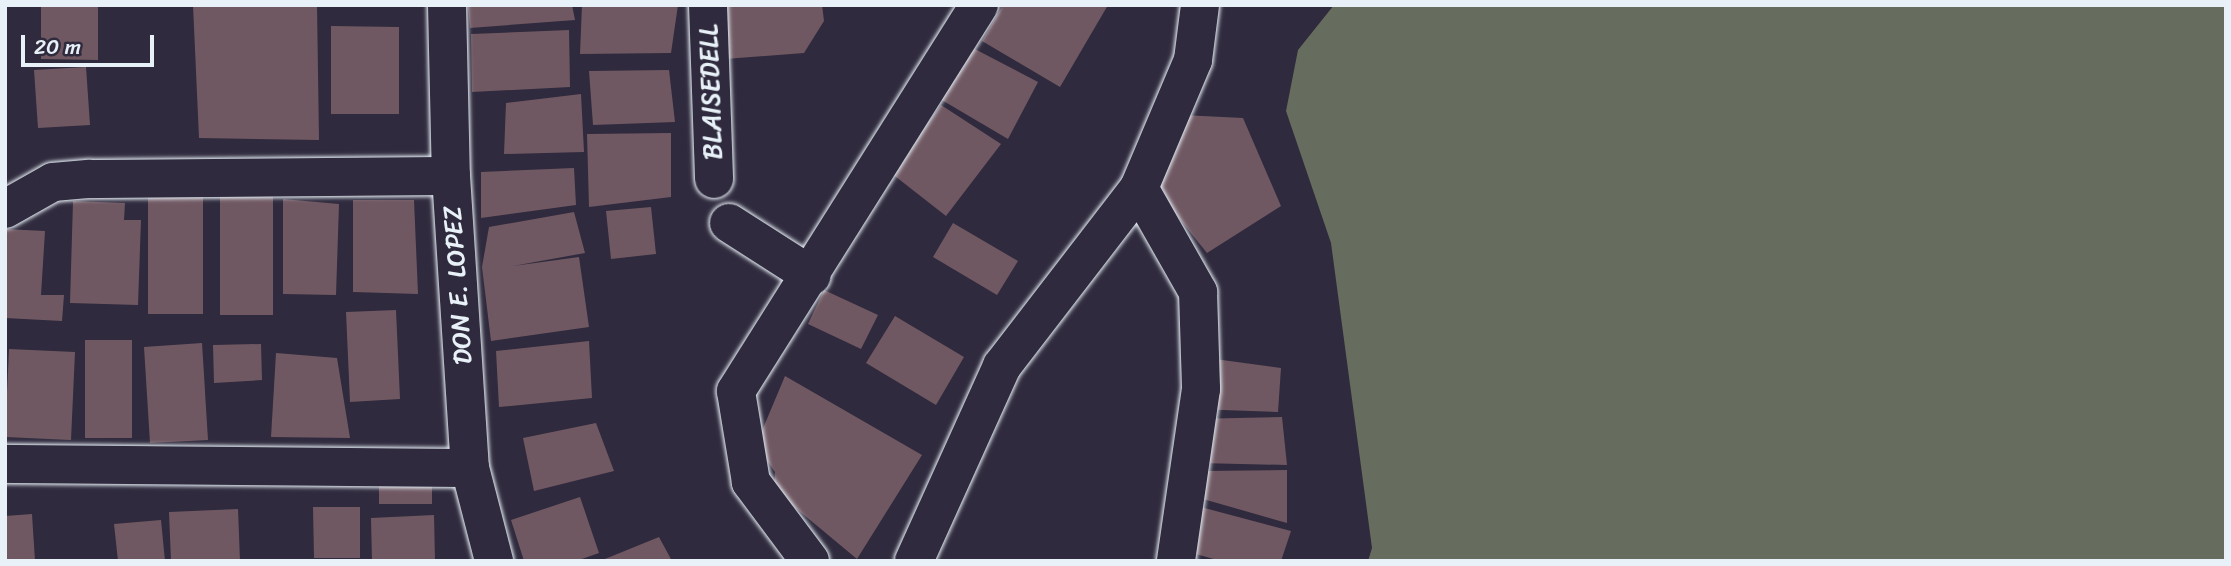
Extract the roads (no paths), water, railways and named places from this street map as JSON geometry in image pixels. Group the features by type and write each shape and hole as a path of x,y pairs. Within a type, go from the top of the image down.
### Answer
{"street":[{"name":"DON E. LOPEZ","path":"447,5 451,176 470,468 494,561"},
{"name":"BLAISEDELL","path":"708,5 714,179"},
{"path":"810,561 751,482 736,391 812,275 979,5"},
{"path":"914,561 1002,366 1139,188 1193,60 1200,5"},
{"path":"5,209 53,182 90,179 451,176"},
{"path":"1139,188 1198,292 1201,389 1175,561"},
{"path":"729,223 812,275"},
{"path":"5,464 470,468"}]}
